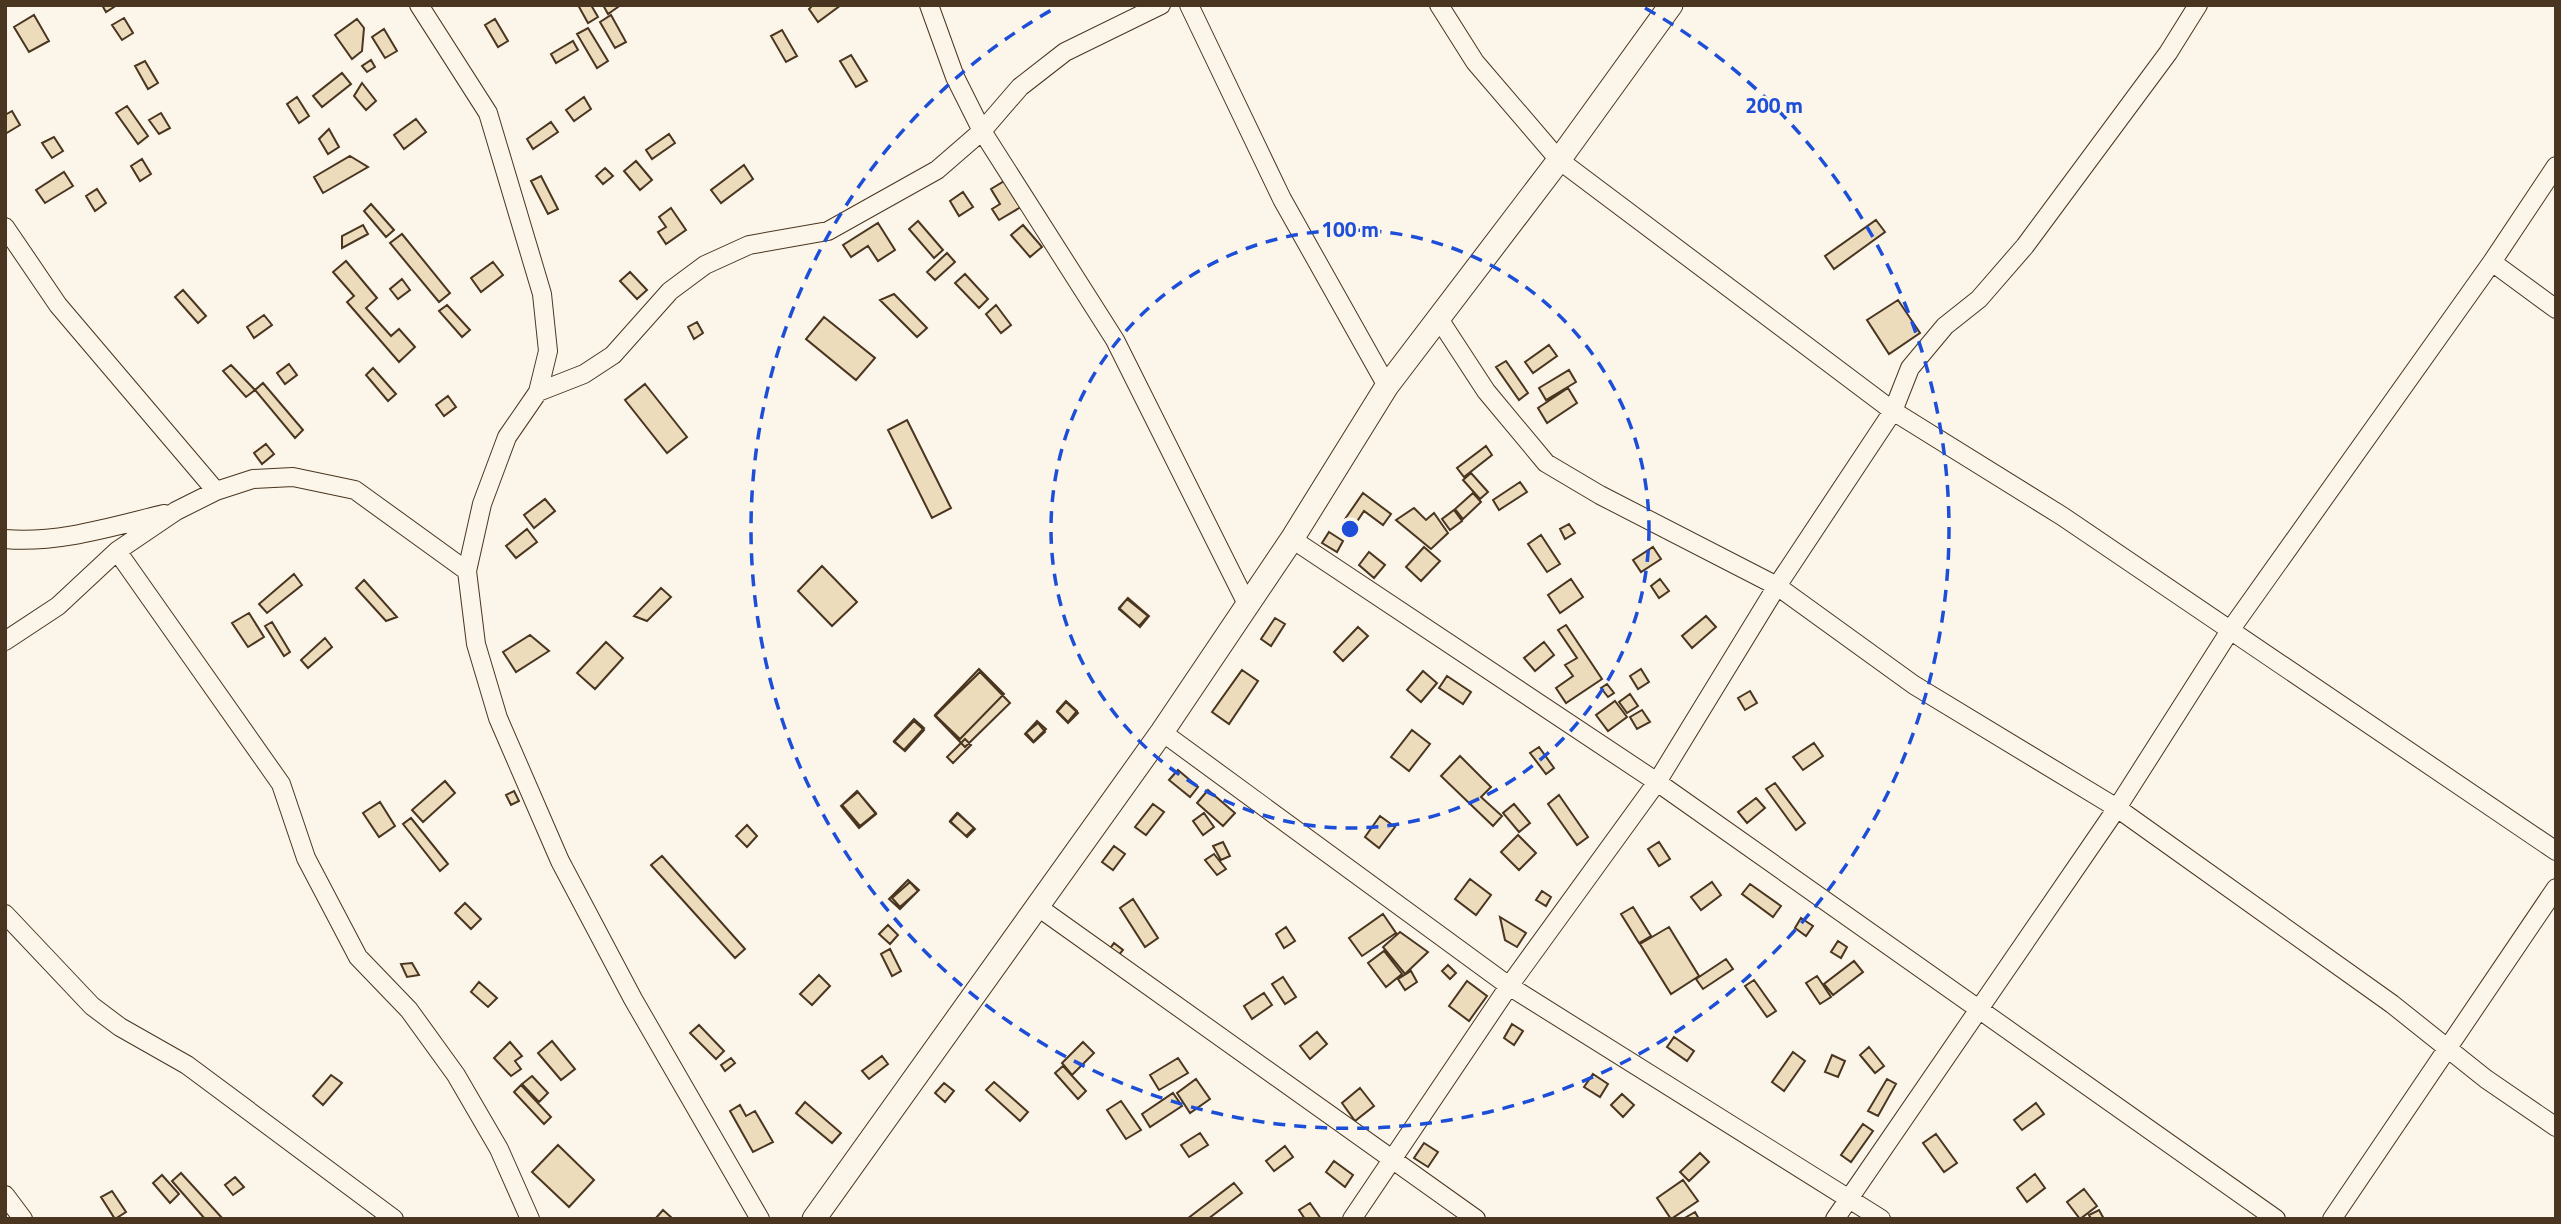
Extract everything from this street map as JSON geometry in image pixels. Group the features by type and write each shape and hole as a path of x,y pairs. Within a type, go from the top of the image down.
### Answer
{"street":[{"path":"419,5 488,113 542,294 548,351 538,392 507,437 482,504 467,571 476,644 498,718 560,861 633,999 760,1219"},
{"path":"929,5 955,77 982,131 1115,340 1248,606"},
{"path":"538,392 584,374 613,355 670,291 705,265 749,246 828,231 937,170 982,131 1020,87 1065,52 1161,5"},
{"path":"1189,5 1282,199 1387,386"},
{"path":"1439,5 1475,62 1559,160 1893,411 2062,516 2556,851"},
{"path":"814,1219 1163,732 1292,539 1387,386 1559,160 1671,5"},
{"path":"1352,1219 1509,986 1657,782 1777,586 1893,411 1910,368 1945,327 1979,299 2025,246 2168,52 2198,5"},
{"path":"1835,1219 2117,808 2231,629 2492,262 2556,166"},
{"path":"5,228 58,304 216,491"},
{"path":"2492,262 2556,309"},
{"path":"1439,319 1486,391 1546,463 1600,495 1777,586 1914,685 2117,808 2392,1004 2486,1079 2556,1128"},
{"path":"5,640 58,606 117,551 176,511 216,491 253,479 293,477 355,490 467,571"},
{"path":"5,539 20,541 102,529 176,511"},
{"path":"1292,539 1657,782 1980,1007 2276,1219"},
{"path":"117,551 281,784 306,858 358,957 409,1010 456,1075 499,1149 530,1219"},
{"path":"1163,732 1509,986 1881,1219"},
{"path":"2332,1219 2556,888"},
{"path":"1038,907 1476,1219"},
{"path":"5,914 92,1006 120,1027 187,1065 394,1219"},
{"path":"5,1195 23,1219"}],"building":[{"path":"102,5 117,5 106,12"},
{"path":"578,5 591,5 598,17 588,23"},
{"path":"603,5 617,5 618,7 608,14"},
{"path":"813,5 841,5 818,22 809,9"},
{"path":"34,15 49,41 29,52 14,27"},
{"path":"611,15 626,42 615,48 600,22"},
{"path":"124,18 133,33 122,40 112,25"},
{"path":"357,19 364,28 362,51 352,59 335,35"},
{"path":"495,19 508,41 498,47 485,25"},
{"path":"588,28 608,61 597,68 577,34"},
{"path":"384,29 397,51 385,58 372,37"},
{"path":"782,30 797,56 786,62 771,36"},
{"path":"573,41 578,50 556,63 551,54"},
{"path":"851,55 867,81 856,87 840,61"},
{"path":"371,60 375,67 367,72 362,66"},
{"path":"145,61 158,83 148,89 135,66"},
{"path":"342,73 351,84 322,107 313,96"},
{"path":"362,83 376,101 366,110 354,96"},
{"path":"297,97 309,116 299,123 287,104"},
{"path":"584,97 591,109 574,121 566,110"},
{"path":"127,106 148,136 138,144 116,113"},
{"path":"12,111 20,125 5,134 5,115"},
{"path":"161,113 170,128 159,134 149,120"},
{"path":"416,119 426,132 404,149 394,135"},
{"path":"551,122 558,132 533,149 527,139"},
{"path":"329,129 339,147 328,154 319,139"},
{"path":"669,134 675,143 652,159 646,150"},
{"path":"54,137 63,151 52,158 42,143"},
{"path":"350,156 368,167 323,193 314,177"},
{"path":"142,159 151,174 140,181 131,166"},
{"path":"636,161 652,180 640,190 624,171"},
{"path":"744,165 753,179 721,203 711,190"},
{"path":"605,168 613,176 603,184 596,176"},
{"path":"64,172 73,186 45,203 36,190"},
{"path":"541,176 558,209 548,214 531,181"},
{"path":"1006,180 1021,207 999,220 992,209 1000,204 991,189"},
{"path":"97,189 106,203 95,211 86,196"},
{"path":"963,192 973,207 959,216 950,201"},
{"path":"371,204 394,230 386,237 364,211"},
{"path":"671,208 686,230 666,244 658,232 666,227 659,217"},
{"path":"1876,220 1885,232 1834,269 1825,256"},
{"path":"918,221 943,250 934,258 909,229"},
{"path":"878,223 895,250 878,261 868,246 851,257 843,245"},
{"path":"363,225 368,234 342,248 342,236"},
{"path":"1023,225 1042,247 1030,257 1011,235"},
{"path":"402,234 450,293 439,302 390,243"},
{"path":"947,253 955,262 935,280 927,272"},
{"path":"346,261 377,298 366,308 391,336 399,329 415,347 399,362 347,302 354,296 333,272"},
{"path":"493,262 503,275 481,292 471,278"},
{"path":"630,272 647,290 637,299 620,281"},
{"path":"965,274 988,299 979,308 955,283"},
{"path":"402,279 410,290 398,299 390,289"},
{"path":"183,290 206,316 198,323 175,297"},
{"path":"894,294 927,328 917,337 880,300"},
{"path":"1898,300 1920,333 1889,354 1867,320"},
{"path":"447,305 470,330 462,337 439,311"},
{"path":"996,305 1011,325 1001,333 986,314"},
{"path":"264,315 272,325 254,338 247,327"},
{"path":"824,317 875,358 856,380 806,339"},
{"path":"697,322 703,333 694,339 688,327"},
{"path":"1549,345 1557,356 1533,373 1525,362"},
{"path":"1506,361 1528,393 1519,400 1496,367"},
{"path":"289,364 297,375 285,384 277,373"},
{"path":"231,365 255,390 246,397 223,371"},
{"path":"373,368 396,394 388,401 366,375"},
{"path":"1569,370 1576,382 1546,400 1539,388"},
{"path":"263,383 303,430 295,438 255,390"},
{"path":"645,384 687,437 667,453 625,400"},
{"path":"1568,388 1577,403 1547,423 1538,408"},
{"path":"448,396 456,407 444,416 436,405"},
{"path":"907,420 951,508 932,518 888,430"},
{"path":"266,444 274,454 262,464 254,453"},
{"path":"1486,446 1492,455 1464,477 1457,468"},
{"path":"1471,473 1488,492 1480,499 1463,480"},
{"path":"1520,482 1527,492 1499,510 1493,500"},
{"path":"1363,493 1391,514 1383,525 1364,511 1354,526 1345,519"},
{"path":"1473,493 1481,502 1463,519 1455,509"},
{"path":"545,499 555,511 534,528 524,515"},
{"path":"1414,508 1426,520 1434,513 1448,533 1431,549 1396,520"},
{"path":"1454,510 1462,521 1450,530 1442,519"},
{"path":"1569,524 1575,533 1565,539 1560,529"},
{"path":"527,529 537,542 516,558 506,546"},
{"path":"1329,532 1343,541 1337,552 1322,543"},
{"path":"1541,535 1560,564 1547,572 1528,544"},
{"path":"1424,547 1440,561 1421,581 1406,567"},
{"path":"1653,547 1661,559 1641,572 1633,560"},
{"path":"1369,552 1385,565 1374,578 1359,565"},
{"path":"822,566 857,602 832,626 798,591"},
{"path":"294,574 302,585 267,613 259,604"},
{"path":"1571,579 1583,597 1560,613 1548,595"},
{"path":"1660,579 1669,591 1659,598 1651,586"},
{"path":"364,580 397,617 386,621 356,588"},
{"path":"661,588 671,597 647,621 634,616"},
{"path":"1128,598 1149,616 1140,627 1119,608"},
{"path":"1127,599 1148,616 1139,626 1119,609"},
{"path":"249,613 264,637 248,647 232,623"},
{"path":"1706,616 1716,627 1692,648 1682,636"},
{"path":"1275,618 1285,624 1271,646 1261,639"},
{"path":"272,622 290,652 284,656 265,626"},
{"path":"1566,625 1602,679 1566,703 1556,688 1573,676 1565,665 1577,658 1558,630"},
{"path":"1358,627 1368,636 1343,661 1334,652"},
{"path":"530,635 549,651 516,672 503,652"},
{"path":"325,638 332,647 308,668 301,660"},
{"path":"606,642 623,658 595,689 577,673"},
{"path":"1544,642 1554,655 1535,671 1524,658"},
{"path":"979,669 1004,694 960,739 935,715"},
{"path":"1641,669 1649,682 1638,689 1630,676"},
{"path":"1242,670 1258,681 1229,724 1212,712"},
{"path":"1423,671 1437,683 1421,702 1407,690"},
{"path":"980,672 1010,703 965,747 935,716"},
{"path":"1447,676 1471,692 1463,704 1439,688"},
{"path":"1607,684 1614,693 1608,697 1601,688"},
{"path":"1750,691 1757,703 1745,710 1738,698"},
{"path":"1630,694 1638,706 1627,713 1619,702"},
{"path":"1066,701 1077,711 1068,722 1057,711"},
{"path":"1615,701 1627,717 1608,731 1596,715"},
{"path":"1066,702 1078,713 1068,723 1057,712"},
{"path":"1642,710 1650,722 1637,729 1630,717"},
{"path":"914,719 924,728 904,750 894,741"},
{"path":"914,721 924,730 905,751 894,742"},
{"path":"1037,721 1046,729 1033,742 1025,734"},
{"path":"1038,723 1045,732 1034,742 1026,733"},
{"path":"1412,730 1430,744 1409,771 1391,757"},
{"path":"965,739 971,745 953,763 947,757"},
{"path":"1814,743 1823,756 1803,770 1793,757"},
{"path":"1539,747 1554,768 1546,774 1530,753"},
{"path":"1460,756 1491,787 1481,797 1502,816 1493,826 1441,776"},
{"path":"1178,770 1198,787 1190,797 1169,780"},
{"path":"445,781 455,793 423,822 412,810"},
{"path":"1775,783 1805,823 1796,830 1766,789"},
{"path":"1208,790 1235,813 1223,826 1197,803"},
{"path":"514,791 519,801 511,805 506,795"},
{"path":"857,791 876,813 860,826 842,805"},
{"path":"858,792 876,814 859,828 841,806"},
{"path":"1559,795 1588,837 1577,845 1548,804"},
{"path":"1756,798 1765,808 1747,823 1738,812"},
{"path":"380,802 395,826 379,837 363,813"},
{"path":"1153,804 1164,812 1146,835 1135,827"},
{"path":"1514,804 1530,823 1519,832 1503,813"},
{"path":"957,813 975,829 967,837 950,821"},
{"path":"958,813 974,828 966,836 950,822"},
{"path":"1204,813 1214,827 1203,835 1193,821"},
{"path":"1380,816 1395,827 1379,848 1365,837"},
{"path":"411,818 448,864 440,871 403,824"},
{"path":"747,825 757,836 747,847 736,836"},
{"path":"1518,835 1536,853 1519,870 1501,852"},
{"path":"1223,842 1230,856 1221,860 1213,846"},
{"path":"1659,842 1670,859 1659,866 1648,849"},
{"path":"1114,846 1125,854 1113,870 1102,862"},
{"path":"1214,854 1226,869 1217,875 1205,860"},
{"path":"662,856 745,949 735,958 651,865"},
{"path":"1470,879 1491,895 1476,915 1455,899"},
{"path":"908,880 919,890 900,909 889,899"},
{"path":"910,882 918,891 900,907 892,898"},
{"path":"1712,882 1721,895 1701,910 1691,897"},
{"path":"1750,884 1781,906 1773,917 1742,894"},
{"path":"1542,891 1551,897 1546,906 1536,900"},
{"path":"1133,899 1158,938 1145,947 1120,908"},
{"path":"465,903 481,919 471,929 455,913"},
{"path":"1633,907 1651,936 1639,943 1621,914"},
{"path":"1383,914 1396,933 1362,956 1349,938"},
{"path":"1500,917 1526,933 1517,947 1505,940"},
{"path":"1801,918 1813,926 1806,936 1795,928"},
{"path":"888,925 898,935 890,944 879,934"},
{"path":"1286,927 1295,941 1284,948 1276,934"},
{"path":"1669,927 1699,976 1671,994 1640,944"},
{"path":"1400,932 1428,952 1405,974 1383,947"},
{"path":"1838,941 1847,947 1841,958 1831,952"},
{"path":"1114,943 1123,950 1118,956 1109,950"},
{"path":"890,949 901,971 892,976 881,954"},
{"path":"1384,951 1402,974 1386,987 1368,963"},
{"path":"1726,959 1733,969 1703,989 1696,979"},
{"path":"1854,961 1863,972 1833,995 1824,984"},
{"path":"412,963 419,975 407,977 401,964"},
{"path":"1448,965 1456,973 1450,979 1442,971"},
{"path":"1411,971 1417,982 1405,990 1398,979"},
{"path":"819,975 830,986 812,1005 800,994"},
{"path":"1817,976 1831,997 1820,1004 1806,983"},
{"path":"1283,977 1296,997 1285,1004 1272,984"},
{"path":"1754,980 1776,1011 1767,1017 1745,986"},
{"path":"1467,981 1487,996 1469,1021 1449,1006"},
{"path":"479,982 497,998 488,1007 471,992"},
{"path":"1264,993 1272,1005 1252,1019 1244,1006"},
{"path":"1512,1024 1523,1031 1514,1045 1504,1038"},
{"path":"699,1025 724,1051 716,1059 690,1033"},
{"path":"1317,1032 1327,1044 1310,1059 1300,1046"},
{"path":"1674,1037 1694,1051 1687,1061 1667,1047"},
{"path":"552,1041 575,1069 561,1080 538,1053"},
{"path":"510,1042 522,1056 515,1061 521,1069 511,1076 494,1058"},
{"path":"1083,1042 1094,1053 1072,1075 1062,1063"},
{"path":"1869,1047 1884,1066 1875,1073 1860,1055"},
{"path":"1793,1052 1805,1061 1784,1091 1772,1082"},
{"path":"1832,1055 1845,1061 1838,1077 1825,1072"},
{"path":"882,1056 888,1064 869,1079 862,1071"},
{"path":"731,1058 735,1063 725,1071 721,1065"},
{"path":"1178,1058 1188,1073 1159,1090 1150,1075"},
{"path":"1063,1066 1086,1091 1078,1099 1055,1073"},
{"path":"1593,1074 1608,1084 1600,1097 1584,1087"},
{"path":"331,1075 342,1083 323,1105 313,1096"},
{"path":"532,1076 548,1093 539,1102 522,1084"},
{"path":"1196,1079 1210,1099 1190,1113 1177,1093"},
{"path":"1887,1079 1896,1084 1878,1116 1868,1111"},
{"path":"994,1082 1028,1112 1020,1121 986,1090"},
{"path":"944,1083 954,1091 945,1102 935,1093"},
{"path":"521,1085 551,1117 544,1124 514,1092"},
{"path":"1360,1088 1374,1106 1355,1121 1342,1103"},
{"path":"1173,1093 1182,1106 1150,1127 1142,1114"},
{"path":"1622,1094 1634,1105 1623,1117 1611,1105"},
{"path":"1121,1101 1141,1130 1126,1139 1107,1110"},
{"path":"805,1102 841,1133 832,1143 796,1113"},
{"path":"2036,1103 2044,1114 2022,1130 2014,1120"},
{"path":"740,1105 746,1116 755,1111 773,1142 753,1152 730,1111"},
{"path":"1863,1124 1873,1131 1851,1162 1841,1155"},
{"path":"1200,1133 1208,1145 1189,1157 1181,1145"},
{"path":"1936,1134 1957,1163 1944,1172 1923,1143"},
{"path":"1424,1143 1438,1152 1428,1167 1414,1158"},
{"path":"558,1145 594,1180 569,1207 532,1172"},
{"path":"1285,1146 1293,1157 1274,1171 1266,1161"},
{"path":"1700,1153 1709,1162 1689,1181 1680,1172"},
{"path":"1334,1161 1353,1175 1345,1187 1326,1172"},
{"path":"181,1173 223,1219 205,1219 172,1181"},
{"path":"2035,1174 2045,1188 2027,1202 2017,1188"},
{"path":"162,1175 179,1194 170,1203 153,1183"},
{"path":"235,1177 244,1187 233,1195 225,1185"},
{"path":"1683,1180 1698,1201 1671,1219 1657,1198"},
{"path":"1234,1183 1242,1193 1208,1219 1187,1219"},
{"path":"2084,1189 2097,1206 2080,1219 2067,1202"},
{"path":"112,1191 126,1212 115,1219 101,1197"},
{"path":"1310,1203 1321,1219 1305,1219 1299,1210"},
{"path":"663,1210 673,1219 655,1219"},
{"path":"2099,1210 2104,1219 2091,1219 2089,1215"},
{"path":"1695,1212 1699,1219 1683,1219"}]}
